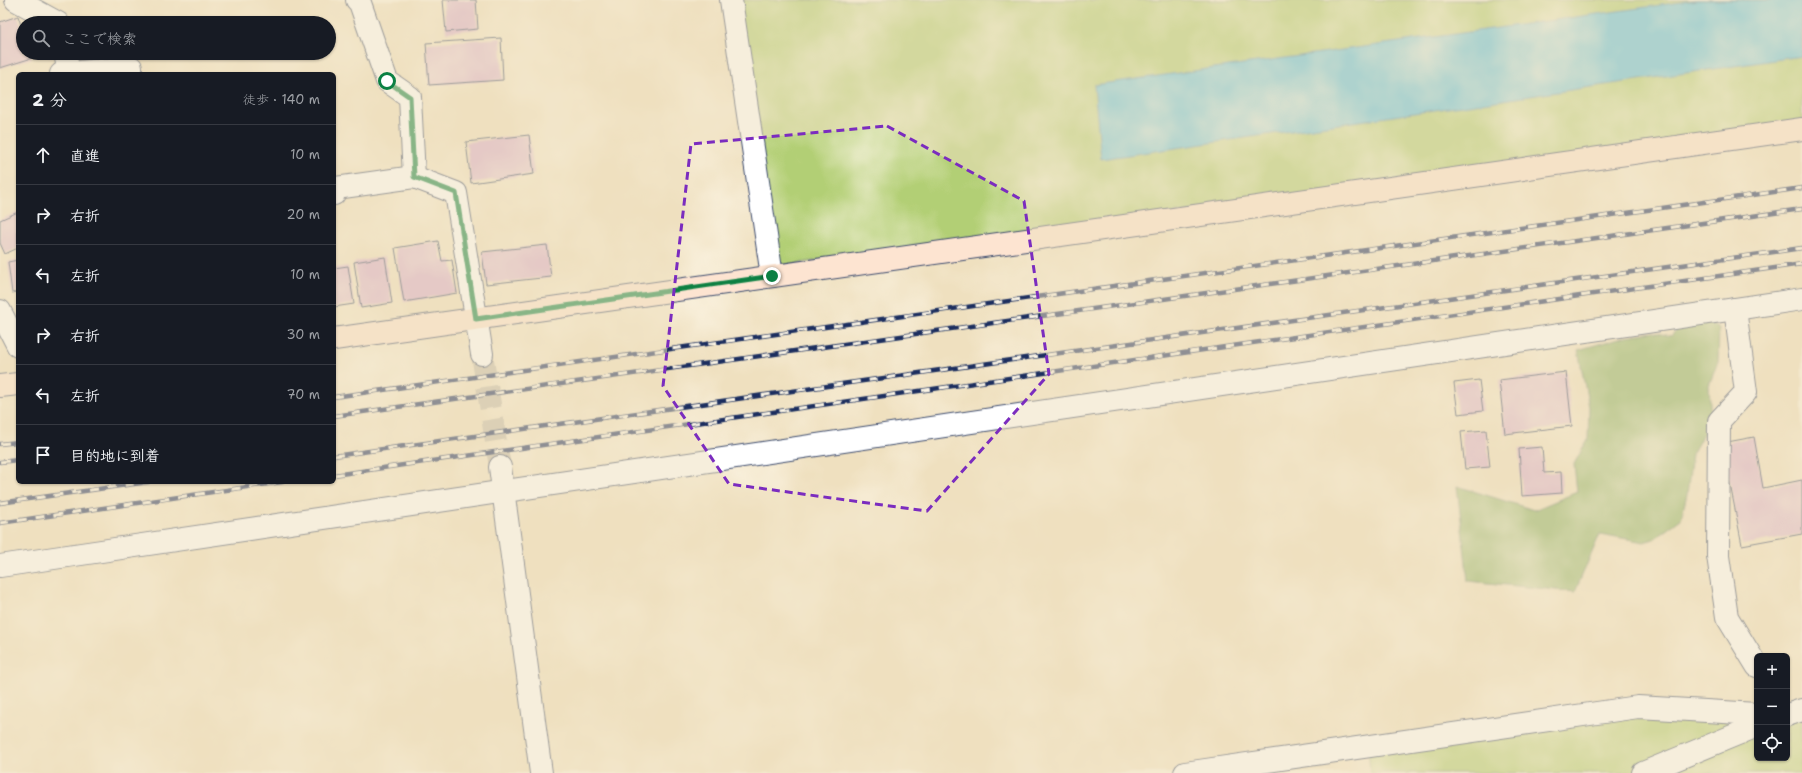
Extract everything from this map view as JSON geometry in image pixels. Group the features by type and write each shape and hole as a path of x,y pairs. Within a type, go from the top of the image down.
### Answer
{"street":[{"path":"16,0 45,16"},
{"path":"357,0 360,3 387,81 410,97 414,177"},
{"path":"731,0 772,276"},
{"path":"65,67 131,67 131,72"},
{"path":"336,339 1802,129"},
{"path":"336,188 414,177 456,193 482,354"},
{"path":"0,566 1802,298"},
{"path":"1735,309 1746,392 1719,421 1718,556 1727,617 1754,661"},
{"path":"0,311 16,342"},
{"path":"0,386 16,384"},
{"path":"500,467 542,773"},
{"path":"1185,773 1638,707 1754,714"},
{"path":"1790,714 1802,710"},
{"path":"1643,773 1754,727"}],"highlighted area":[{"path":"887,126 1024,201 1049,374 927,511 729,484 663,386 691,144"}],"green space":[{"path":"731,0 1802,0 1802,129 771,267"},
{"path":"1690,315 1719,328 1718,362 1709,385 1711,420 1692,454 1687,494 1681,519 1654,539 1644,542 1600,534 1575,592 1468,581 1457,486 1534,510 1577,492 1574,464 1588,439 1589,407 1578,350 1626,336 1653,332 1671,336"},
{"path":"1802,703 1802,773 1370,773 1368,746 1638,707 1754,726 1754,761 1790,761 1790,713"}],"water":[{"path":"1696,0 1802,0 1802,56 1101,159 1094,85"}],"building":[{"path":"443,0 476,0 478,29 446,32"},
{"path":"16,17 16,60 26,60 0,68 0,22"},
{"path":"501,38 503,80 429,85 426,43"},
{"path":"529,135 534,174 471,183 466,142"},
{"path":"16,213 16,249 5,254 0,243 0,220"},
{"path":"438,241 442,261 452,260 457,293 404,302 395,248"},
{"path":"547,245 551,277 486,284 482,252"},
{"path":"385,257 392,303 361,308 354,262"},
{"path":"16,260 16,292 12,293 8,262"},
{"path":"348,266 354,304 336,307 336,268"},
{"path":"1566,372 1572,426 1505,434 1499,380"},
{"path":"1479,380 1483,411 1458,414 1454,383"},
{"path":"1486,430 1490,467 1465,469 1461,432"},
{"path":"1754,437 1763,488 1802,480 1802,534 1742,545 1722,443"},
{"path":"1542,447 1544,473 1561,472 1562,493 1522,496 1519,449"}],"tunnel":[{"path":"482,354 500,467"}],"railway":[{"path":"336,397 1802,188"},
{"path":"336,416 1802,209"},
{"path":"336,456 1802,248"},
{"path":"336,475 1802,264"},
{"path":"0,444 16,442"},
{"path":"0,462 16,460"},
{"path":"0,503 134,484"},
{"path":"0,523 268,484"}],"route":[{"path":"387,81 410,97 414,177 456,193 476,319 772,276"}]}
